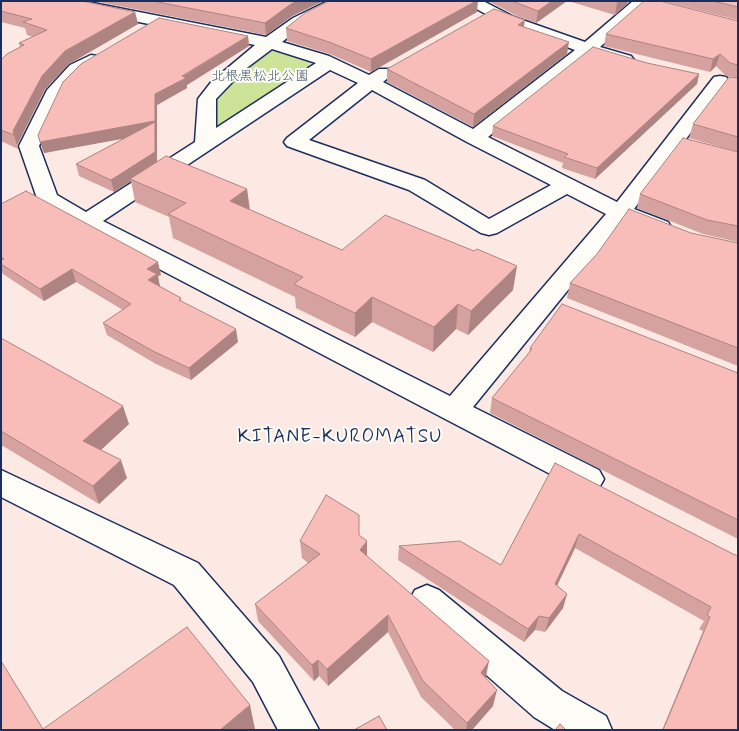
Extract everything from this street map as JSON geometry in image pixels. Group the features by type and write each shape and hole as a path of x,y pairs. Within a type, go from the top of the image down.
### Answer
{"street":[{"path":"58,1 269,43 328,63 370,82 474,138 620,212 676,234"},
{"path":"470,1 493,12 588,49 642,64"},
{"path":"205,142 207,99 218,85 238,66 299,21 332,2"},
{"path":"474,138 645,4"},
{"path":"477,21 493,12"},
{"path":"132,36 156,22"},
{"path":"108,50 76,69 56,90 29,146 47,199 87,222 605,488"},
{"path":"403,62 370,82 360,92 294,142 417,185 489,228 567,185"},
{"path":"87,222 205,142 328,63"},
{"path":"454,411 620,212 682,145 719,81"},
{"path":"545,302 573,312"},
{"path":"1,482 186,574 266,669 299,730"},
{"path":"427,601 548,704 592,730"}],"green space":[{"name":"北根黒松北公園","path":"270,50 310,63 309,68 223,125 214,124 216,98 235,75"}],"building":[{"path":"1,1 82,1 135,12 65,51 42,76 13,131 14,135 1,130 1,60 7,54 24,45 19,43 47,30 23,22 32,19 1,11"},
{"path":"153,1 298,1 265,23"},
{"path":"329,1 476,1 371,59 329,42 286,28 305,13"},
{"path":"512,1 552,1 538,11"},
{"path":"644,1 660,1 738,21 738,65 730,63 720,54 713,59 606,34"},
{"path":"713,1 738,1 738,7"},
{"path":"494,9 525,20 518,25 569,42 474,114 387,69"},
{"path":"159,18 248,36 182,76 186,78 155,94 155,121 40,142 38,135 63,82 81,64"},
{"path":"593,47 647,63 699,74 597,168 564,157 568,154 493,126"},
{"path":"729,77 738,78 738,137 693,124"},
{"path":"155,122 155,152 111,180 76,164"},
{"path":"683,138 738,152 738,226 707,220 640,194"},
{"path":"166,156 247,189 230,201 342,250 385,215 474,251 477,249 517,266 471,311 458,304 434,327 372,297 355,313 294,284 303,277 168,214 186,203 130,179"},
{"path":"26,191 158,262 147,269 157,274 148,280 181,298 179,300 236,329 189,368 153,351 103,323 131,304 72,269 40,289 1,264 1,260 4,259 1,257 1,204"},
{"path":"629,209 691,233 738,243 738,348 570,283 597,254"},
{"path":"562,304 738,373 738,520 492,398 532,349 530,348"},
{"path":"1,338 123,406 83,441 121,460 93,486 1,431"},
{"path":"555,463 738,556 738,730 663,730 710,617 707,615 711,607 579,534 555,584 567,594 549,618 539,616 528,629 399,546 460,541 501,565"},
{"path":"326,495 359,515 359,535 367,541 360,550 489,661 481,673 497,690 467,723 423,681 388,615 327,669 318,660 312,665 255,604 320,554 300,541"},
{"path":"187,627 250,705 220,730 1,730 1,661 43,729"},
{"path":"379,716 387,730 354,730"},
{"path":"560,724 566,730 555,730"}],"district":[{"name":"KITANE-KUROMATSU","path":"340,438"}]}
